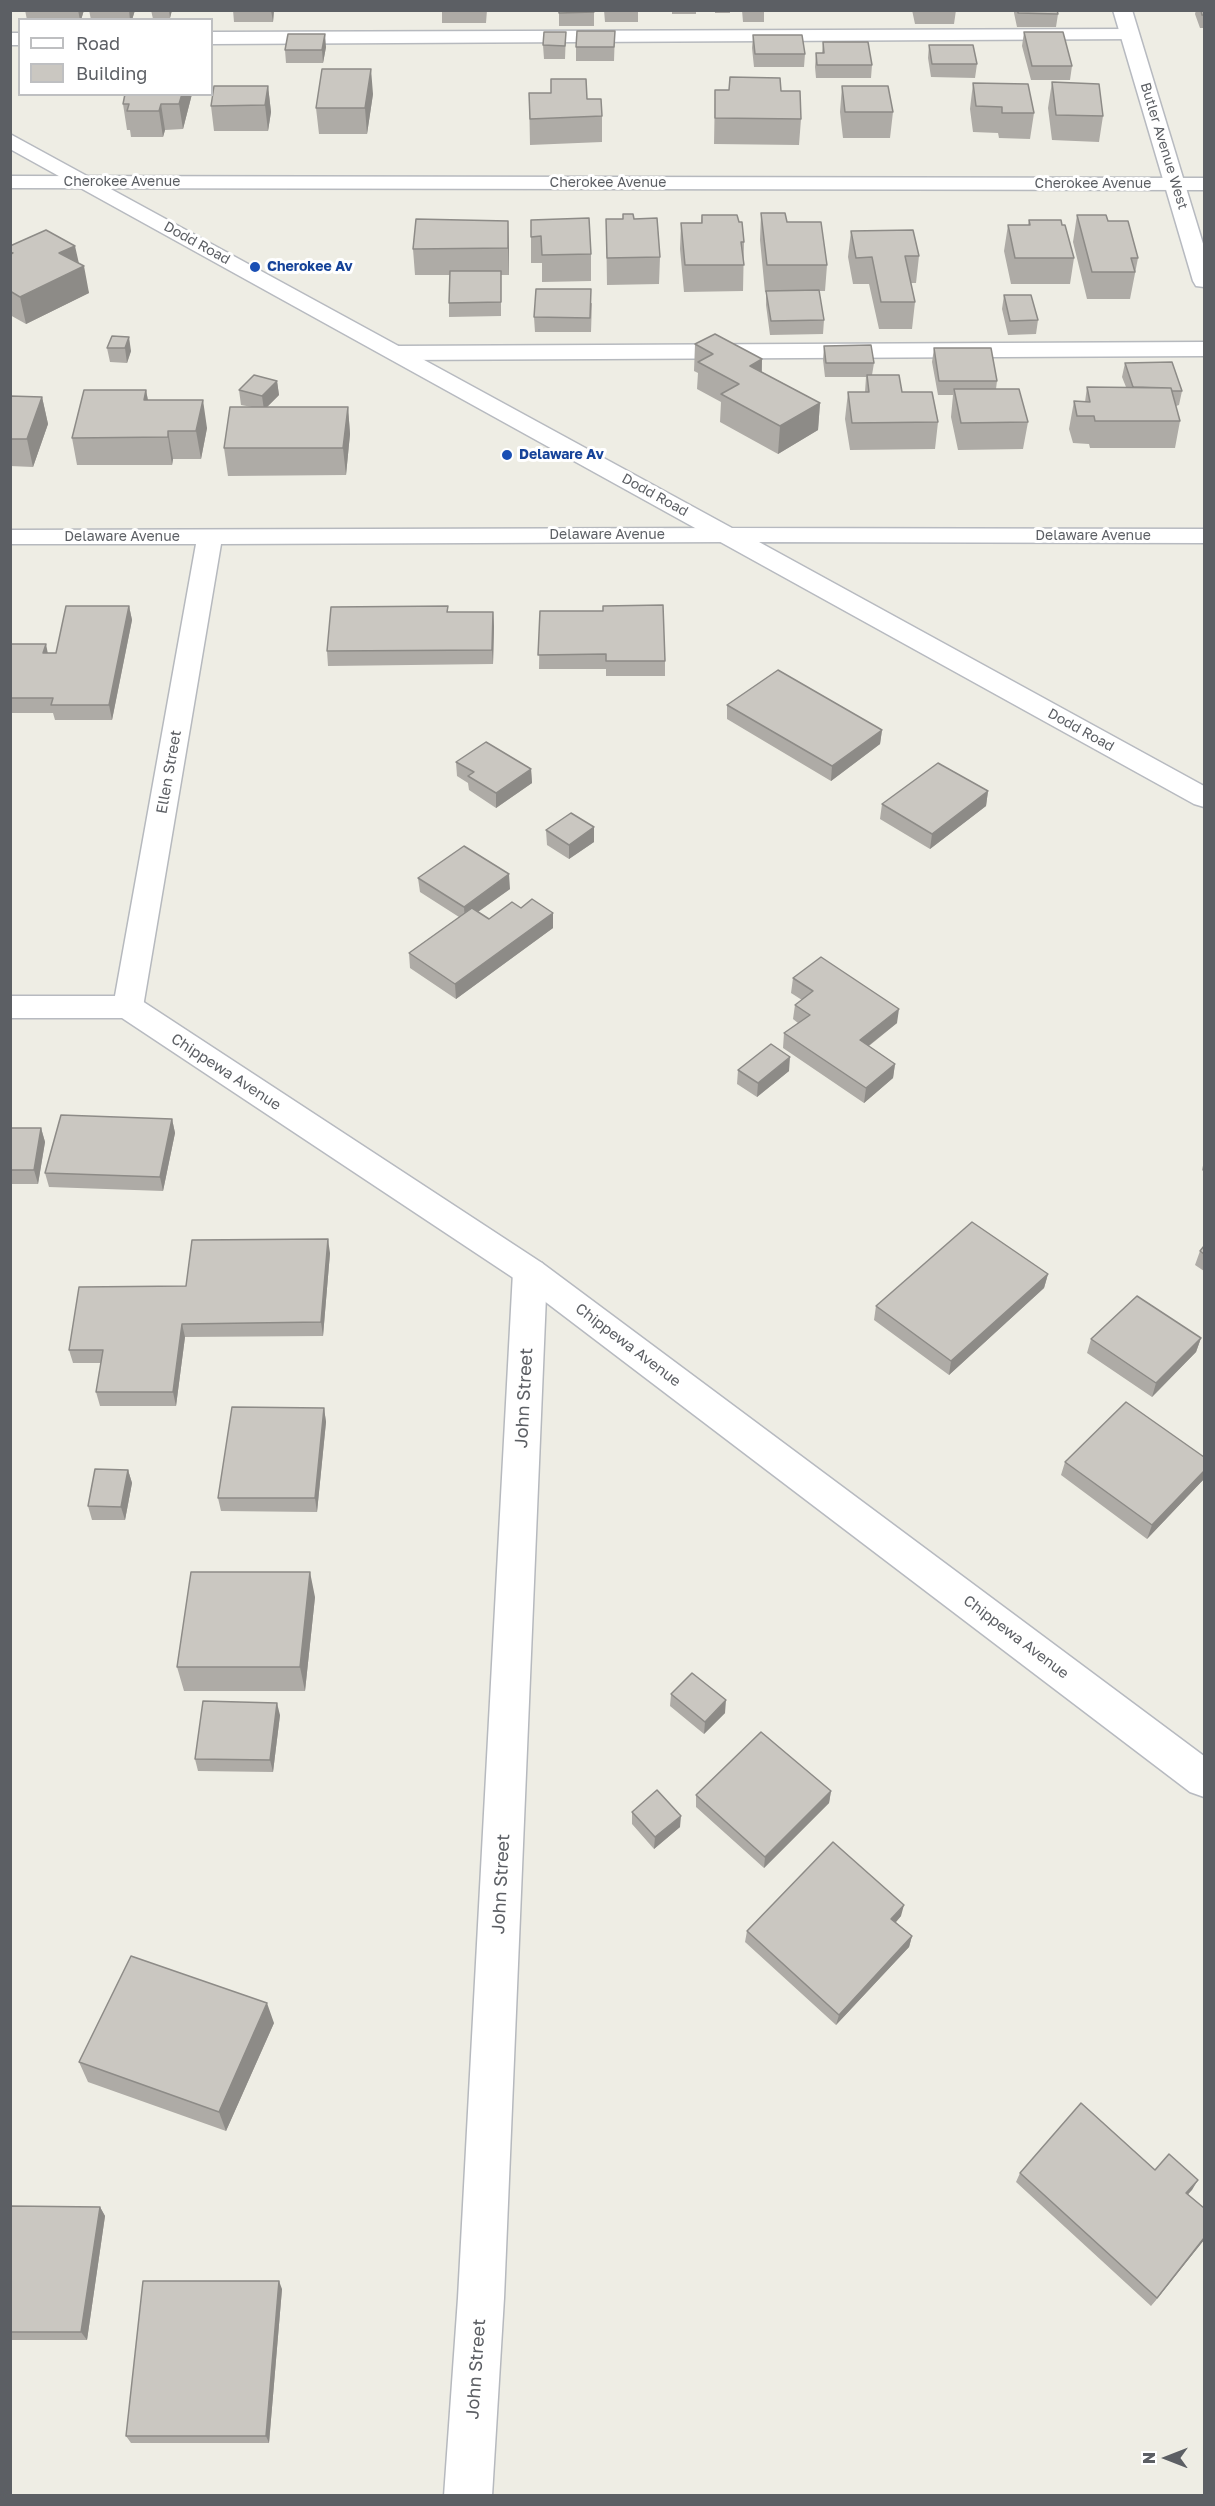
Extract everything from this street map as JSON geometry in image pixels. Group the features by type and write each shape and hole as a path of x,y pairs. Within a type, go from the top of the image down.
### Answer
{"street":[{"name":"Butler Avenue West","path":"1122,10 1204,281"},
{"path":"213,38 1130,35"},
{"name":"Dodd Road","path":"10,140 1204,798"},
{"name":"Cherokee Avenue","path":"10,182 1204,184"},
{"path":"398,353 1204,349"},
{"name":"Delaware Avenue","path":"10,537 1204,536"},
{"name":"Ellen Street","path":"128,1007 210,537"},
{"path":"10,1007 128,1007"},
{"name":"Chippewa Avenue","path":"128,1007 530,1272 1204,1779"},
{"name":"John Street","path":"468,2496 480,2298 530,1272"}],"building":[{"path":"559,10 594,10 594,12 559,13"},
{"path":"1018,10 1057,10 1058,14 1018,13"},
{"path":"577,31 615,31 614,47 576,47"},
{"path":"544,32 566,32 565,46 543,45"},
{"path":"1024,32 1063,32 1072,66 1032,66"},
{"path":"288,34 325,34 322,50 285,50"},
{"path":"753,35 802,35 805,54 755,54"},
{"path":"823,42 868,42 872,65 817,65 816,53 824,53"},
{"path":"929,45 973,45 977,64 932,64"},
{"path":"322,69 371,69 365,108 316,108"},
{"path":"730,77 780,78 781,91 800,91 801,119 715,118 715,90 729,90"},
{"path":"551,79 586,79 587,99 601,99 602,116 530,119 529,93 551,93"},
{"path":"1052,82 1099,84 1103,116 1056,115"},
{"path":"973,83 1028,84 1034,113 1002,113 1002,107 976,106"},
{"path":"214,86 268,86 265,105 211,106"},
{"path":"842,86 888,86 893,112 845,112"},
{"path":"125,96 181,96 179,104 161,104 159,111 127,111 129,104 123,104"},
{"path":"761,213 785,213 787,222 821,222 827,265 767,265"},
{"path":"623,214 633,214 634,219 657,218 660,257 607,258 606,219 623,219"},
{"path":"702,215 737,215 739,222 742,222 744,242 741,242 744,265 685,265 681,223 702,223"},
{"path":"1077,215 1106,215 1108,221 1128,221 1138,258 1131,258 1135,272 1092,272"},
{"path":"589,218 591,254 542,255 541,236 531,237 531,220"},
{"path":"416,219 508,221 508,248 413,249"},
{"path":"1029,220 1061,220 1062,225 1065,225 1074,258 1015,258 1008,225 1030,225"},
{"path":"46,230 75,246 59,253 84,266 20,297 10,291 10,255 13,253 10,252 10,246"},
{"path":"913,230 919,256 905,256 915,302 881,302 872,257 856,258 851,231"},
{"path":"450,271 501,271 501,302 449,303"},
{"path":"536,289 591,289 590,318 534,317"},
{"path":"819,290 824,320 771,321 766,291"},
{"path":"1004,295 1031,295 1038,320 1010,321"},
{"path":"715,334 762,359 750,366 820,403 780,426 721,394 739,384 698,362 713,354 695,344"},
{"path":"112,336 129,337 125,348 107,348"},
{"path":"871,345 874,363 826,363 824,346"},
{"path":"934,348 991,348 997,381 939,381"},
{"path":"1172,362 1182,391 1172,391 1171,388 1133,387 1125,363"},
{"path":"254,375 277,381 262,396 239,390"},
{"path":"867,375 899,375 902,392 932,392 938,422 852,423 848,392 869,392"},
{"path":"1087,387 1171,388 1180,421 1095,421 1094,416 1077,416 1074,401 1090,402"},
{"path":"954,389 1019,389 1028,422 961,423"},
{"path":"84,390 146,390 144,400 203,400 196,431 168,431 168,437 72,438"},
{"path":"10,396 42,397 27,439 10,439"},
{"path":"230,407 348,407 343,448 224,448"},
{"path":"663,605 665,661 606,661 606,654 538,655 540,611 603,611 603,606"},
{"path":"66,606 129,606 109,705 51,705 53,698 10,698 10,644 46,644 43,653 56,653"},
{"path":"448,606 447,612 493,612 492,650 327,651 331,607"},
{"path":"778,670 882,730 832,766 727,705"},
{"path":"486,742 531,769 496,793 468,776 474,772 456,762"},
{"path":"938,763 988,791 932,834 882,804"},
{"path":"571,813 594,827 569,845 546,830"},
{"path":"464,846 509,874 464,907 418,878"},
{"path":"532,899 553,913 455,984 409,953 472,908 489,919 512,902 521,908"},
{"path":"821,957 899,1009 860,1040 895,1064 866,1088 784,1033 810,1015 795,1005 813,991 793,978"},
{"path":"771,1044 790,1057 758,1083 738,1070"},
{"path":"61,1115 172,1119 160,1177 45,1173"},
{"path":"10,1128 41,1128 34,1170 10,1170"},
{"path":"972,1222 1048,1274 951,1361 876,1306"},
{"path":"328,1239 321,1322 182,1324 173,1392 96,1392 103,1350 69,1350 79,1287 186,1286 192,1240"},
{"path":"1137,1296 1201,1338 1156,1383 1091,1339"},
{"path":"1126,1402 1204,1457 1204,1471 1152,1525 1065,1462"},
{"path":"232,1407 324,1408 315,1498 218,1498"},
{"path":"95,1469 128,1470 121,1507 88,1506"},
{"path":"191,1572 310,1572 300,1667 177,1667"},
{"path":"692,1673 726,1700 705,1722 671,1694"},
{"path":"203,1701 277,1703 270,1760 195,1759"},
{"path":"761,1732 831,1791 765,1857 696,1795"},
{"path":"657,1790 681,1816 655,1837 632,1812"},
{"path":"833,1842 904,1905 891,1919 912,1936 839,2015 747,1931"},
{"path":"131,1956 267,2003 219,2112 79,2062"},
{"path":"1081,2103 1155,2170 1169,2154 1198,2180 1186,2193 1204,2208 1204,2238 1157,2298 1020,2173"},
{"path":"10,2206 100,2207 81,2332 10,2332"},
{"path":"143,2281 279,2281 266,2436 126,2436"}],"place":[{"name":"Cherokee Av","path":"255,267"},
{"name":"Delaware Av","path":"507,455"}]}
